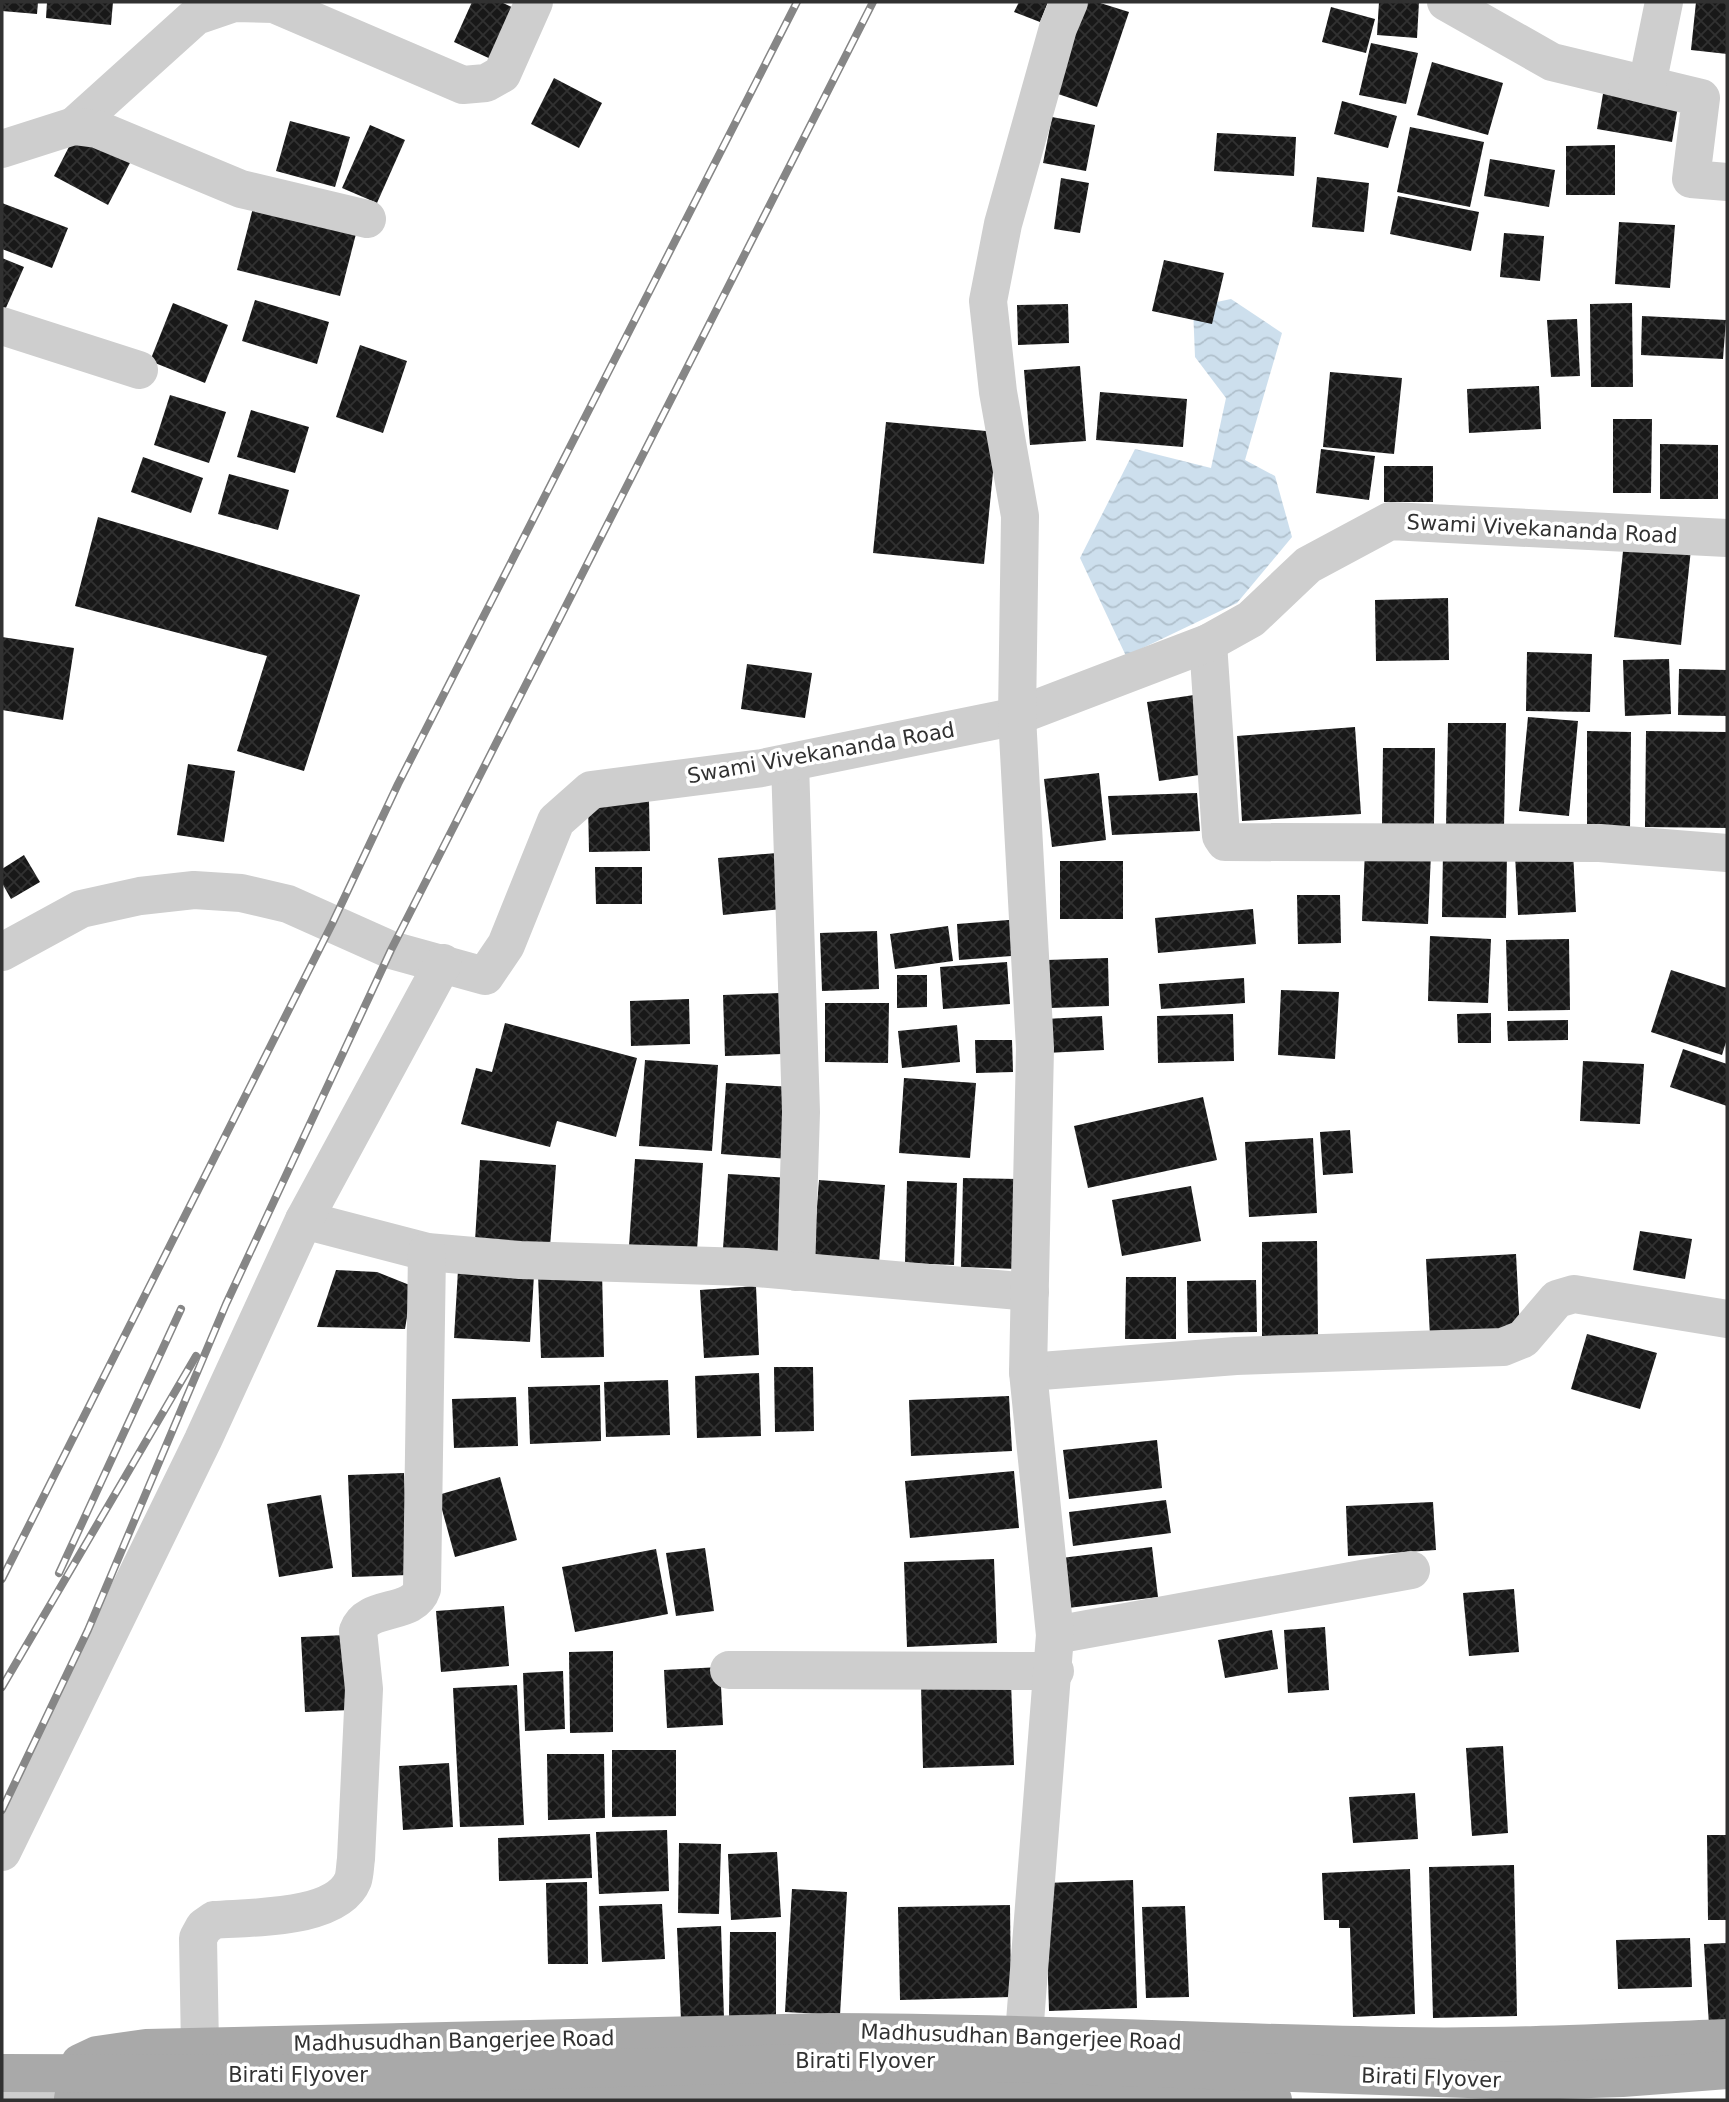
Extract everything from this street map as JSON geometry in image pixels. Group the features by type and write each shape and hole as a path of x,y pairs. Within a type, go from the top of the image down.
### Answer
{"main road":[{"name":"Madhusudhan Bangerjee Road","path":"73,2099 80,2063 97,2055 146,2048 829,2032 1403,2046 1727,2038"},
{"name":"Birati Flyover","path":"2,2073 402,2074 910,2060 1528,2081 1622,2078 1727,2070"},
{"path":"73,2099 499,2097 813,2084 981,2093 1025,2087 1273,2100"}],"street":[{"path":"2,149 74,126 196,16 234,3 274,4 463,85 486,83 502,74 534,2"},
{"path":"1025,2087 1024,2035 1055,1653 1028,1372 1035,1048 1017,716 1020,516 998,393 988,301 1003,224 1058,28 1069,2"},
{"path":"1446,2 1552,62 1701,98 1691,179 1727,182"},
{"path":"1647,85 1664,2"},
{"path":"74,126 97,129 241,189 367,219"},
{"path":"2,326 139,370"},
{"name":"Swami Vivekananda Road","path":"2,952 81,909 139,896 194,890 241,893 288,904 391,950 485,976 506,945 556,821 591,790 790,763 1017,716 1208,643 1251,619 1308,565 1390,521 1727,538"},
{"path":"1208,643 1221,836 1225,842 1600,843 1727,853"},
{"path":"790,763 801,1112 796,1272"},
{"path":"2,1852 203,1440 304,1220 443,963"},
{"path":"304,1220 427,1252 520,1260 746,1267 1030,1292"},
{"path":"200,2047 198,1938 204,1927 214,1920 316,1910 337,1898 352,1882 356,1858 364,1689 358,1631 361,1623 369,1617 413,1602 422,1589 427,1252"},
{"path":"1028,1372 1236,1356 1503,1347 1523,1339 1557,1299 1574,1294 1727,1319"},
{"path":"729,1670 1055,1653 1411,1570"},
{"path":"2,2096 73,2099"}],"water":[{"path":"1231,299 1282,333 1245,460 1275,476 1292,537 1237,603 1126,656 1080,558 1135,449 1211,468 1226,398 1195,357 1193,307"}],"building":[{"path":"2,2 38,2 37,14 2,11"},
{"path":"47,2 113,2 111,25 46,18"},
{"path":"472,2 501,2 518,10 495,61 454,42"},
{"path":"1019,2 1048,2 1040,22 1014,12"},
{"path":"1086,2 1097,2 1129,12 1097,107 1055,93"},
{"path":"1379,2 1419,2 1417,38 1377,35"},
{"path":"1696,2 1727,2 1727,54 1691,50"},
{"path":"1331,7 1375,19 1366,53 1322,42"},
{"path":"1371,43 1418,53 1406,104 1359,95"},
{"path":"1432,62 1503,83 1488,135 1417,115"},
{"path":"554,78 602,103 579,148 531,124"},
{"path":"1604,88 1679,100 1672,142 1597,129"},
{"path":"1342,101 1397,116 1388,148 1334,134"},
{"path":"1052,117 1095,125 1086,171 1043,163"},
{"path":"290,121 350,137 335,187 276,171"},
{"path":"370,125 405,140 377,203 342,188"},
{"path":"1410,127 1484,142 1470,207 1397,192"},
{"path":"76,133 131,161 108,205 54,176"},
{"path":"1217,133 1296,137 1294,176 1214,171"},
{"path":"1615,145 1615,195 1566,195 1566,146"},
{"path":"1490,159 1555,170 1549,207 1484,196"},
{"path":"1317,177 1369,183 1364,232 1312,227"},
{"path":"1061,178 1089,183 1080,233 1054,229"},
{"path":"1398,196 1479,212 1471,251 1390,234"},
{"path":"255,200 358,226 340,296 237,270"},
{"path":"2,203 68,228 52,268 2,249"},
{"path":"1619,222 1675,225 1670,288 1615,284"},
{"path":"1504,233 1544,236 1540,281 1500,277"},
{"path":"2,258 24,267 5,310 2,309"},
{"path":"1164,260 1224,273 1212,324 1152,311"},
{"path":"255,300 329,322 317,364 242,341"},
{"path":"173,303 228,325 205,383 150,361"},
{"path":"1632,303 1633,387 1591,387 1590,304"},
{"path":"1068,304 1069,343 1018,345 1017,305"},
{"path":"1642,316 1726,320 1723,359 1641,355"},
{"path":"1577,319 1580,376 1551,377 1547,320"},
{"path":"360,345 407,361 383,433 336,417"},
{"path":"1080,366 1086,441 1030,445 1024,370"},
{"path":"1330,372 1402,378 1394,454 1323,447"},
{"path":"1539,386 1541,429 1469,433 1467,389"},
{"path":"1100,392 1187,399 1183,447 1096,440"},
{"path":"170,395 226,412 209,463 154,445"},
{"path":"251,410 309,427 295,473 237,457"},
{"path":"1613,419 1652,419 1651,493 1613,493"},
{"path":"886,422 997,432 984,564 873,553"},
{"path":"1660,444 1718,445 1718,499 1660,499"},
{"path":"1321,449 1375,456 1369,500 1316,493"},
{"path":"143,457 203,478 191,513 131,492"},
{"path":"1384,466 1433,466 1433,502 1384,502"},
{"path":"229,474 289,490 278,530 218,514"},
{"path":"98,517 360,595 304,771 237,751 267,656 75,606"},
{"path":"1624,542 1691,549 1681,645 1614,637"},
{"path":"1448,598 1449,660 1376,661 1375,600"},
{"path":"2,637 74,648 63,720 2,710"},
{"path":"1527,652 1592,654 1590,712 1526,711"},
{"path":"1669,659 1671,714 1625,716 1623,660"},
{"path":"747,664 812,673 805,718 741,709"},
{"path":"1679,669 1727,670 1727,716 1678,715"},
{"path":"1194,695 1206,774 1159,781 1147,702"},
{"path":"1528,717 1578,721 1569,816 1519,811"},
{"path":"1448,723 1506,723 1504,828 1446,827"},
{"path":"1355,727 1361,814 1242,821 1237,736"},
{"path":"1587,731 1631,732 1630,828 1587,828"},
{"path":"1646,731 1727,732 1727,828 1645,827"},
{"path":"1383,748 1435,748 1434,825 1382,824"},
{"path":"188,764 235,771 224,842 177,835"},
{"path":"1099,773 1106,840 1052,847 1044,779"},
{"path":"1197,793 1200,831 1112,835 1108,796"},
{"path":"649,801 650,851 589,852 588,802"},
{"path":"1365,850 1431,853 1428,924 1362,921"},
{"path":"1443,851 1507,853 1506,918 1442,917"},
{"path":"1573,851 1576,912 1518,915 1515,854"},
{"path":"777,853 782,909 723,915 718,858"},
{"path":"24,855 40,882 11,899 2,883 2,869"},
{"path":"1060,861 1123,861 1123,919 1060,919"},
{"path":"595,867 642,867 642,904 596,904"},
{"path":"1297,895 1340,895 1341,943 1298,944"},
{"path":"1253,909 1256,944 1158,953 1155,918"},
{"path":"1022,919 1024,955 959,960 957,924"},
{"path":"948,926 953,961 895,969 890,934"},
{"path":"877,931 879,989 822,991 820,933"},
{"path":"1430,936 1491,939 1488,1003 1428,1001"},
{"path":"1569,939 1570,1010 1508,1011 1506,940"},
{"path":"1108,958 1109,1006 1049,1008 1047,960"},
{"path":"1007,962 1010,1004 943,1009 940,967"},
{"path":"1671,970 1727,988 1727,1039 1722,1055 1651,1032"},
{"path":"897,975 927,975 927,1007 897,1008"},
{"path":"1244,978 1245,1003 1161,1009 1159,984"},
{"path":"1281,990 1339,992 1335,1059 1278,1055"},
{"path":"780,993 782,1054 725,1056 723,995"},
{"path":"689,999 690,1044 631,1046 630,1001"},
{"path":"825,1003 889,1003 888,1063 825,1062"},
{"path":"1491,1013 1491,1043 1458,1043 1457,1014"},
{"path":"1233,1014 1234,1061 1158,1063 1157,1016"},
{"path":"1102,1016 1104,1050 1046,1053 1045,1019"},
{"path":"1568,1020 1568,1040 1508,1041 1507,1021"},
{"path":"505,1023 637,1058 616,1137 557,1121 550,1147 461,1124 476,1068 492,1072"},
{"path":"957,1025 960,1062 902,1068 898,1031"},
{"path":"975,1040 1012,1040 1013,1072 976,1073"},
{"path":"1683,1049 1727,1064 1727,1106 1670,1087"},
{"path":"645,1060 718,1065 712,1151 639,1146"},
{"path":"1583,1061 1644,1064 1640,1124 1580,1121"},
{"path":"904,1078 976,1083 970,1158 899,1153"},
{"path":"726,1083 793,1087 789,1159 721,1154"},
{"path":"1203,1097 1217,1160 1088,1188 1074,1126"},
{"path":"1350,1130 1353,1173 1323,1175 1320,1132"},
{"path":"1313,1138 1317,1213 1249,1217 1245,1142"},
{"path":"635,1159 703,1163 697,1250 629,1246"},
{"path":"480,1160 556,1165 550,1247 475,1241"},
{"path":"728,1174 790,1178 784,1253 723,1249"},
{"path":"963,1178 1020,1179 1018,1269 961,1267"},
{"path":"819,1180 885,1185 879,1263 813,1259"},
{"path":"907,1181 957,1183 954,1265 905,1263"},
{"path":"1191,1186 1201,1241 1122,1256 1112,1200"},
{"path":"1640,1231 1692,1239 1685,1279 1633,1270"},
{"path":"1317,1241 1318,1335 1262,1336 1262,1242"},
{"path":"1516,1254 1520,1331 1430,1336 1426,1259"},
{"path":"336,1270 377,1272 412,1286 405,1329 317,1327"},
{"path":"458,1270 534,1275 530,1342 454,1338"},
{"path":"602,1272 604,1357 541,1358 538,1274"},
{"path":"1126,1277 1176,1277 1176,1339 1125,1339"},
{"path":"1256,1280 1257,1332 1188,1333 1187,1281"},
{"path":"756,1286 759,1355 704,1358 700,1290"},
{"path":"1587,1334 1657,1353 1640,1409 1571,1389"},
{"path":"774,1367 813,1367 814,1431 775,1432"},
{"path":"759,1373 761,1436 697,1438 695,1376"},
{"path":"668,1380 670,1435 606,1437 604,1382"},
{"path":"600,1385 601,1441 530,1444 528,1387"},
{"path":"1009,1396 1012,1451 911,1456 909,1400"},
{"path":"516,1397 518,1446 454,1448 452,1399"},
{"path":"1157,1440 1162,1488 1069,1499 1063,1450"},
{"path":"1014,1471 1019,1528 910,1538 905,1481"},
{"path":"404,1473 408,1575 352,1577 348,1475"},
{"path":"500,1477 517,1540 455,1557 438,1495"},
{"path":"321,1495 333,1568 279,1577 267,1504"},
{"path":"1166,1500 1171,1533 1073,1546 1069,1512"},
{"path":"1433,1502 1436,1550 1348,1556 1346,1506"},
{"path":"1152,1547 1158,1597 1068,1608 1061,1558"},
{"path":"705,1548 714,1611 676,1616 666,1553"},
{"path":"656,1549 668,1614 575,1632 562,1567"},
{"path":"994,1559 997,1643 907,1647 904,1562"},
{"path":"1514,1589 1519,1652 1469,1656 1463,1593"},
{"path":"504,1606 509,1666 441,1672 436,1611"},
{"path":"1325,1627 1329,1690 1288,1693 1284,1630"},
{"path":"1272,1630 1278,1669 1225,1678 1218,1640"},
{"path":"346,1635 350,1710 305,1712 301,1637"},
{"path":"613,1651 613,1732 570,1733 569,1652"},
{"path":"720,1667 723,1725 667,1728 664,1670"},
{"path":"563,1671 565,1729 525,1731 523,1673"},
{"path":"1011,1682 1014,1765 923,1768 921,1685"},
{"path":"517,1685 524,1825 460,1827 453,1688"},
{"path":"1503,1746 1508,1833 1472,1836 1466,1748"},
{"path":"612,1750 676,1750 676,1816 612,1817"},
{"path":"547,1754 604,1754 605,1818 548,1820"},
{"path":"449,1763 453,1827 403,1830 399,1766"},
{"path":"1415,1793 1418,1839 1353,1843 1349,1797"},
{"path":"667,1830 669,1891 599,1894 596,1832"},
{"path":"590,1834 592,1878 499,1881 498,1838"},
{"path":"1707,1835 1727,1835 1727,1920 1708,1920"},
{"path":"679,1843 721,1844 719,1914 678,1913"},
{"path":"777,1852 781,1917 731,1920 728,1854"},
{"path":"1514,1865 1517,2016 1433,2018 1429,1867"},
{"path":"1410,1869 1415,2014 1353,2017 1350,1928 1339,1928 1339,1920 1324,1920 1322,1873"},
{"path":"1133,1880 1137,2008 1049,2011 1045,1883"},
{"path":"587,1882 588,1964 548,1964 546,1883"},
{"path":"792,1889 847,1892 840,2015 785,2012"},
{"path":"662,1904 665,1959 602,1962 599,1906"},
{"path":"1010,1905 1011,1997 900,2000 898,1907"},
{"path":"1185,1906 1189,1997 1146,1998 1142,1907"},
{"path":"721,1926 724,2018 681,2020 677,1928"},
{"path":"730,1932 776,1932 776,2018 729,2018"},
{"path":"1690,1938 1692,1987 1618,1989 1616,1940"},
{"path":"1727,1943 1727,2024 1709,2025 1704,1944"}],"railway":[{"path":"2,1579 332,924 398,784 797,2"},
{"path":"2,1810 88,1630 226,1304 391,950 873,2"},
{"path":"59,1573 181,1309"},
{"path":"2,1687 196,1356"}]}
